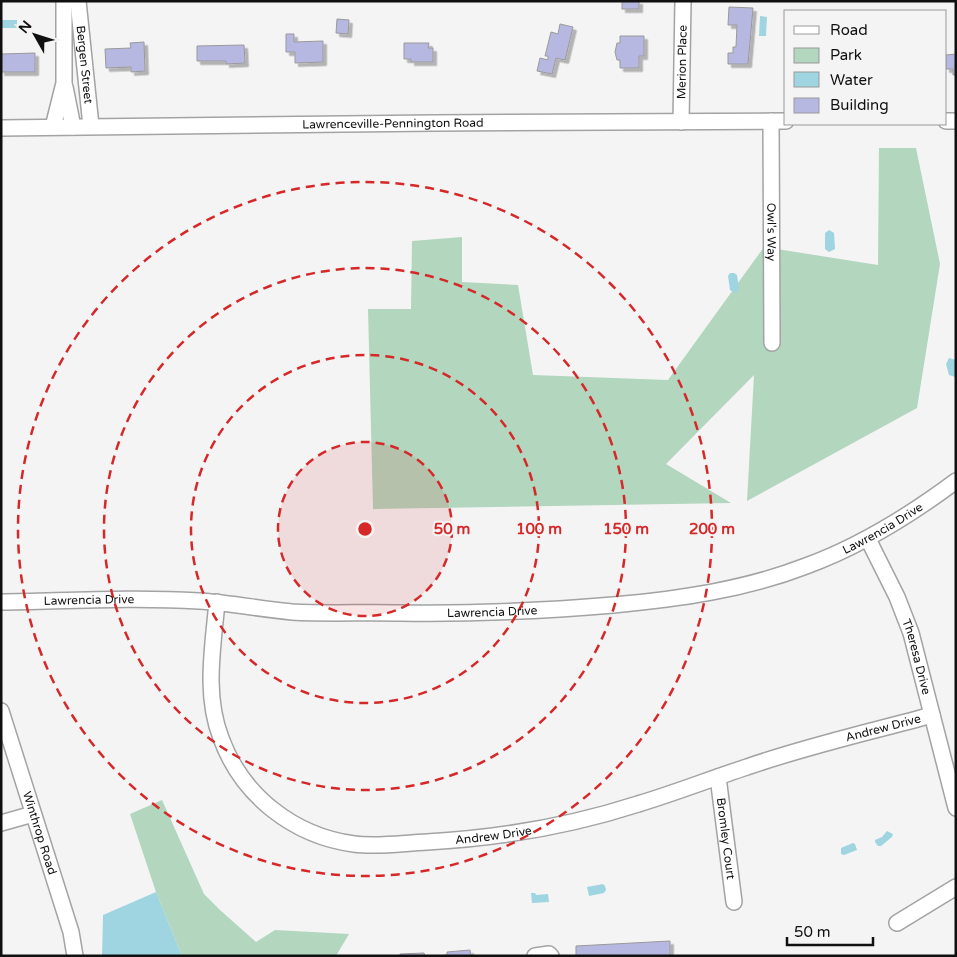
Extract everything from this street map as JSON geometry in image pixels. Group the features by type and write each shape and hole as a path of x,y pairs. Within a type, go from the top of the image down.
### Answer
{"street":[{"name":"Bergen Street","path":"64,1 64,83 73,127"},
{"name":"Bergen Street","path":"78,1 91,126"},
{"name":"Merion Place","path":"682,122 683,1"},
{"name":"Bergen Street","path":"54,127 64,83"},
{"name":"Lawrenceville-Pennington Road","path":"1,128 778,121"},
{"name":"Owl's Way","path":"772,343 778,121"},
{"name":"Lawrencia Drive","path":"1,602 156,599 217,602 299,612 437,613 509,612 653,601 708,594 770,579 806,566 868,538 925,504 956,481"},
{"name":"Theresa Drive","path":"868,538 911,633 956,808"},
{"name":"Andrew Drive","path":"217,602 211,680 215,719 220,738 230,759 243,780 273,810 292,823 312,833 348,842 378,844 469,840 512,834 597,816 639,804 757,764 932,715"},
{"name":"Winthrop Road","path":"1,711 71,932 75,956"},
{"name":"Bromley Court","path":"718,777 734,902"},
{"path":"1,823 33,814"},
{"path":"897,923 956,887"},
{"path":"535,956 549,954 551,956"}],"green space":[{"path":"879,148 916,148 940,264 917,408 747,501 754,375 666,464 731,503 373,509 368,309 411,309 412,241 462,237 462,282 518,285 533,375 668,380 764,247 878,265"},
{"path":"162,800 204,894 220,910 256,942 275,930 349,934 336,956 182,956 156,892 130,814"}],"water":[{"path":"760,16 767,17 766,36 759,36"},
{"path":"1,20 17,20 17,28 1,28"},
{"path":"829,230 834,233 835,249 829,252 825,249 825,233"},
{"path":"730,273 737,275 739,289 737,292 730,290 728,276"},
{"path":"949,358 956,360 955,377 949,375 946,364"},
{"path":"887,831 893,834 892,837 881,846 878,846 875,840 882,837"},
{"path":"853,843 857,850 844,855 841,854 841,848"},
{"path":"603,884 606,890 604,893 589,896 587,887"},
{"path":"156,892 182,956 102,956 103,915"},
{"path":"531,893 536,895 548,894 549,902 532,903"}],"building":[{"path":"622,1 639,1 639,9 622,9"},
{"path":"729,7 753,8 748,64 728,64 728,53 733,53 733,47 736,47 737,25 728,25"},
{"path":"337,19 349,20 348,34 336,33"},
{"path":"560,24 573,27 565,60 556,58 552,74 537,71 540,58 548,60 548,56 545,56 551,32 558,34"},
{"path":"286,34 294,34 294,42 323,41 323,62 295,63 295,52 286,52"},
{"path":"620,36 644,36 644,56 639,56 639,68 620,68 620,60 617,60 615,52 617,43 620,43"},
{"path":"144,42 145,71 131,72 131,67 106,68 105,49 131,48 130,43"},
{"path":"404,43 429,43 428,48 433,48 433,62 411,62 411,59 404,59"},
{"path":"244,45 245,63 226,64 226,61 197,61 197,46"},
{"path":"35,53 35,72 1,72 1,54"},
{"path":"956,54 956,75 953,75 953,69 947,69 947,55"},
{"path":"670,941 670,956 576,956 576,946"},
{"path":"470,950 471,956 435,956 447,955 447,952"},
{"path":"424,953 425,956 400,956 400,954"}]}
